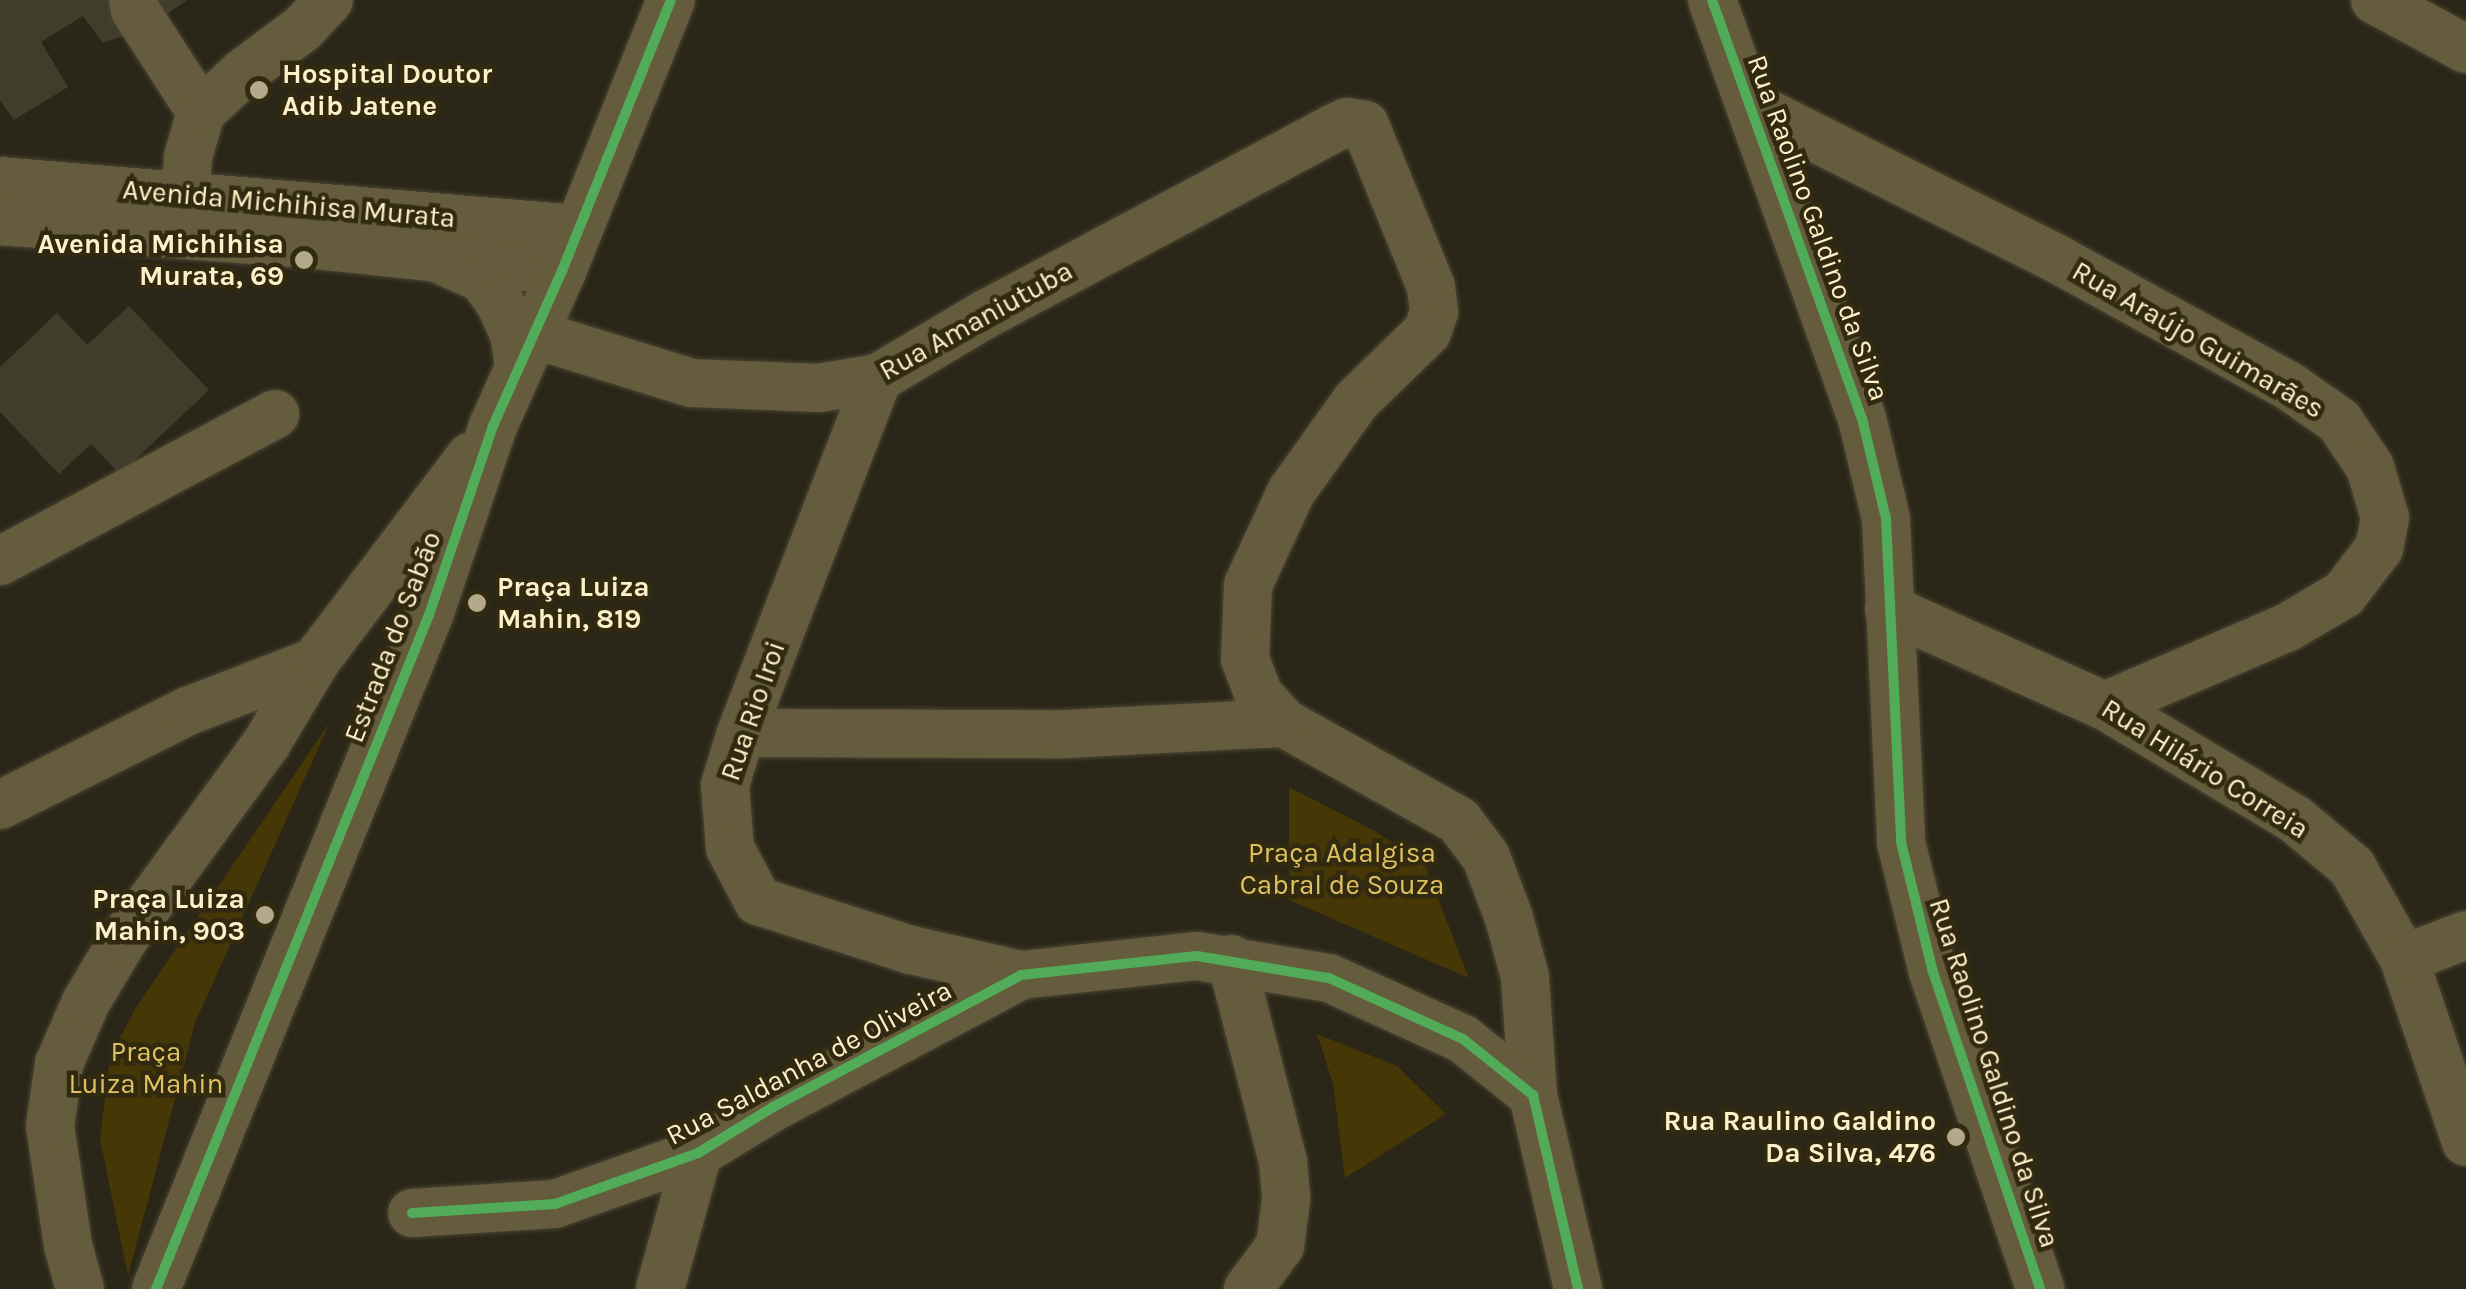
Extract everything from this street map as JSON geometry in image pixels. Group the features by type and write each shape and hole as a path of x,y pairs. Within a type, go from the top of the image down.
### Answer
{"street":[{"path":"133,0 135,10 202,112"},
{"path":"185,194 188,158 202,112 244,72 303,28 329,0"},
{"name":"Estrada do Sabão","path":"156,1289 430,615 493,426 672,0"},
{"name":"Rua Raolino Galdino da Silva","path":"1712,0 1862,418 1886,520 1901,842 1933,972 2040,1289"},
{"path":"2375,0 2466,49"},
{"name":"Rua Araújo Guimarães","path":"1750,105 2058,260 2289,386 2338,421 2370,467 2381,490 2385,518 2380,548 2344,594 2288,627 2105,706"},
{"name":"Rua Amaniutuba","path":"526,350 691,382 819,388 878,378 986,314 1334,128 1357,123 1369,130 1431,287 1434,312 1427,332 1356,401 1291,492 1248,585 1245,659 1259,695 1284,724"},
{"name":"Avenida Michihisa Murata","path":"0,181 185,194 570,250"},
{"name":"Avenida Michihisa Murata","path":"0,221 436,258 570,250"},
{"path":"436,258 482,278 526,350"},
{"name":"Rua Rio Iroi","path":"878,378 740,733 726,785 725,825 735,860 758,901 911,950 1021,975"},
{"path":"0,560 276,414"},
{"name":"Estrada do Sabão","path":"80,1289 68,1245 50,1126 60,1064 86,1002 118,947 258,756 319,658 493,426"},
{"name":"Rua Hilário Correia","path":"1888,609 2105,706 2310,832 2352,868 2404,959 2466,1142"},
{"path":"0,806 188,711 350,646 383,662 390,697 386,723"},
{"path":"740,733 1065,734 1284,724 1459,821 1486,857 1510,918 1525,977 1532,1095 1578,1289"},
{"path":"2404,959 2466,935"},
{"name":"Rua Saldanha de Oliveira","path":"412,1212 555,1204 698,1153 773,1106 1021,975 1197,956 1231,958 1329,978 1400,1007 1463,1039 1532,1095"},
{"path":"1231,958 1283,1162 1286,1200 1280,1246 1248,1289"},
{"path":"660,1289 698,1153"}],"green space":[{"name":"Praça Luiza Mahin","path":"330,722 195,1023 128,1276 100,1139 110,1057 135,1009"},
{"name":"Praça Adalgisa Cabral de Souza","path":"1289,787 1373,830 1425,865 1469,978 1289,900"},
{"path":"1317,1034 1397,1066 1446,1114 1345,1178 1333,1084"}],"building":[{"path":"0,0 187,0 147,28 103,43 83,16 41,42 68,87 14,120 0,100"},
{"path":"129,306 209,390 120,474 91,444 59,474 0,412 0,367 57,313 87,345"}],"cycle path":[{"path":"156,1289 429,615 493,426 562,271 671,0"},
{"path":"1712,0 1862,418 1886,519 1901,842 1933,972 2040,1289"},
{"path":"412,1213 555,1204 698,1153 773,1107 1021,975 1197,956 1329,978 1463,1039 1533,1095 1578,1289"}],"place":[{"name":"Hospital Doutor Adib Jatene","path":"259,90"},
{"name":"Avenida Michihisa Murata, 69","path":"304,260"},
{"name":"Praça Luiza Mahin, 819","path":"477,603"},
{"name":"Praça Luiza Mahin, 903","path":"265,915"},
{"name":"Rua Raulino Galdino Da Silva, 476","path":"1956,1137"}]}
